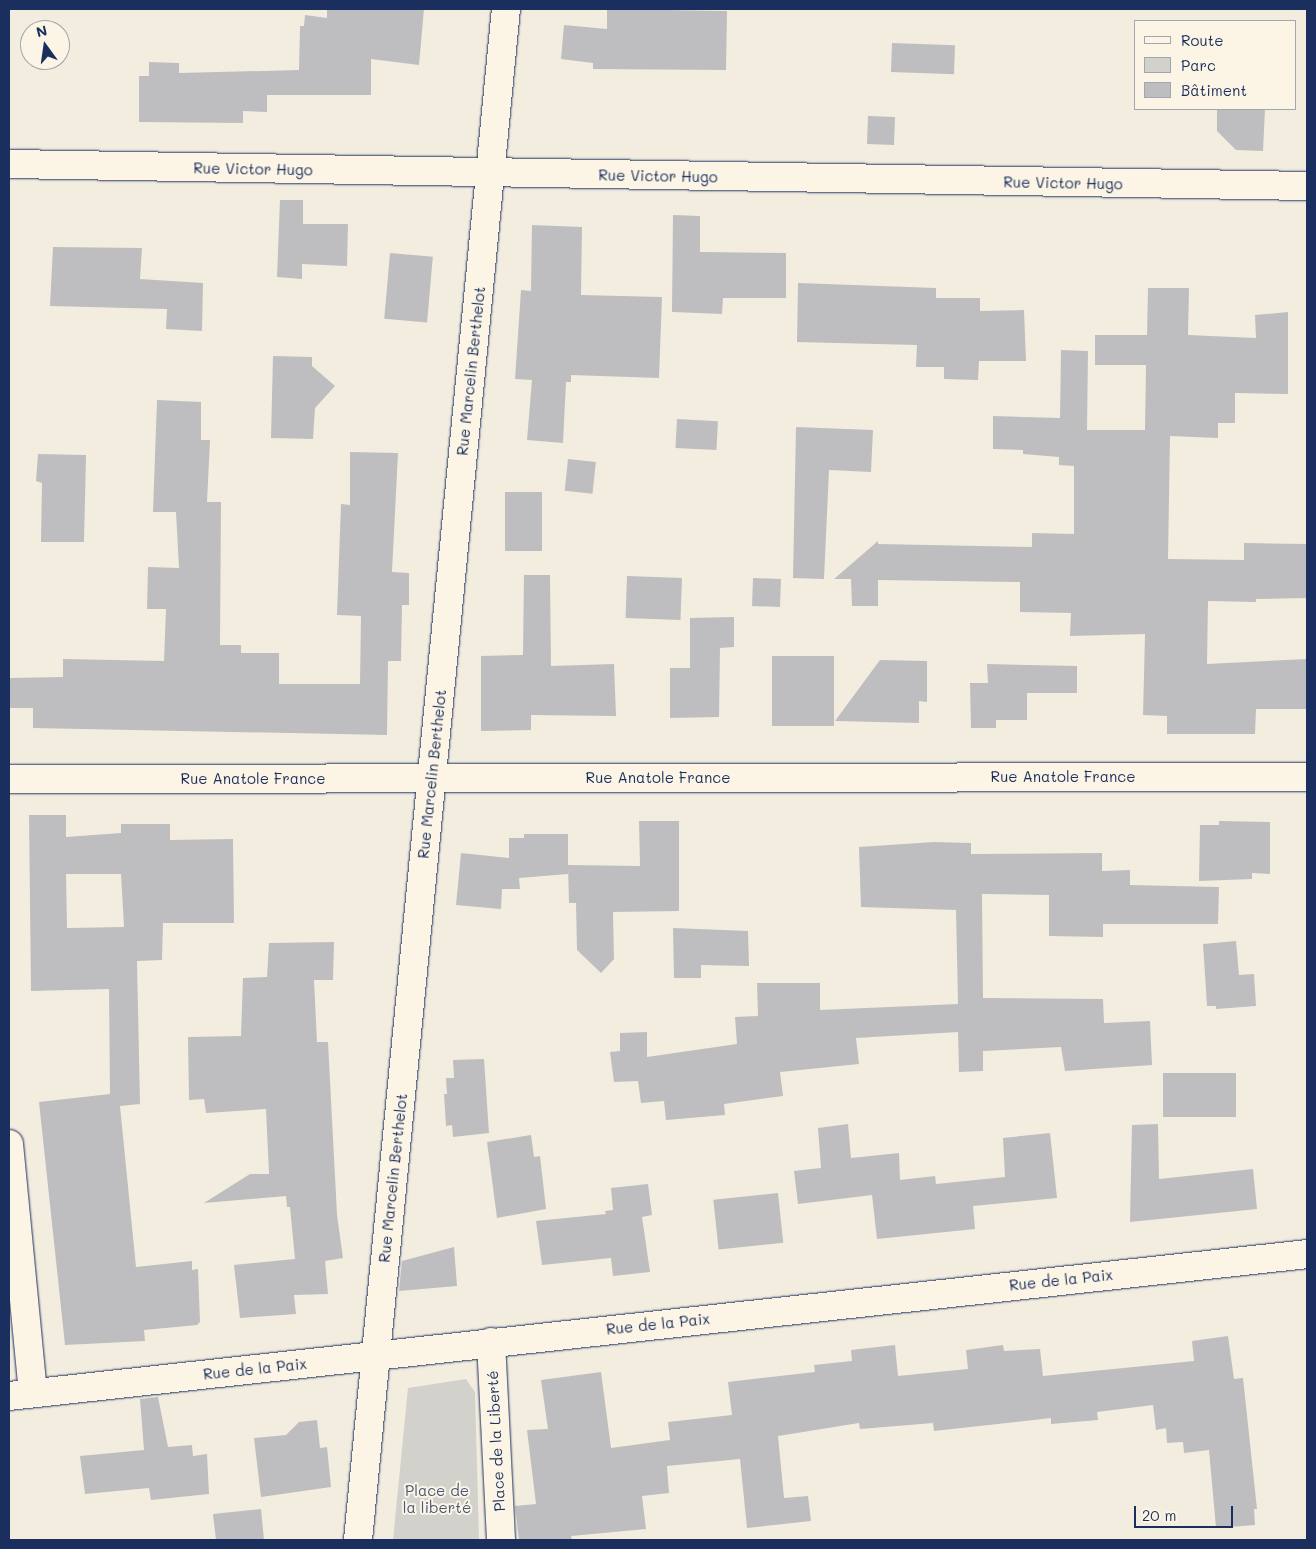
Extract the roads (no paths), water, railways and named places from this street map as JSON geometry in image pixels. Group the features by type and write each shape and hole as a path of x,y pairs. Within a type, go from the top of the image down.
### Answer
{"street":[{"name":"Rue Marcelin Berthelot","path":"358,1540 506,9"},
{"name":"Rue Victor Hugo","path":"9,164 490,174 1307,186"},
{"name":"Rue Anatole France","path":"9,779 1307,777"},
{"path":"9,1144 21,1394"},
{"name":"Rue de la Paix","path":"21,1394 1307,1254"},
{"name":"Place de la Liberté","path":"491,1342 501,1540"}],"park label":[{"name":"Place de la liberté","path":"437,1498"}]}
